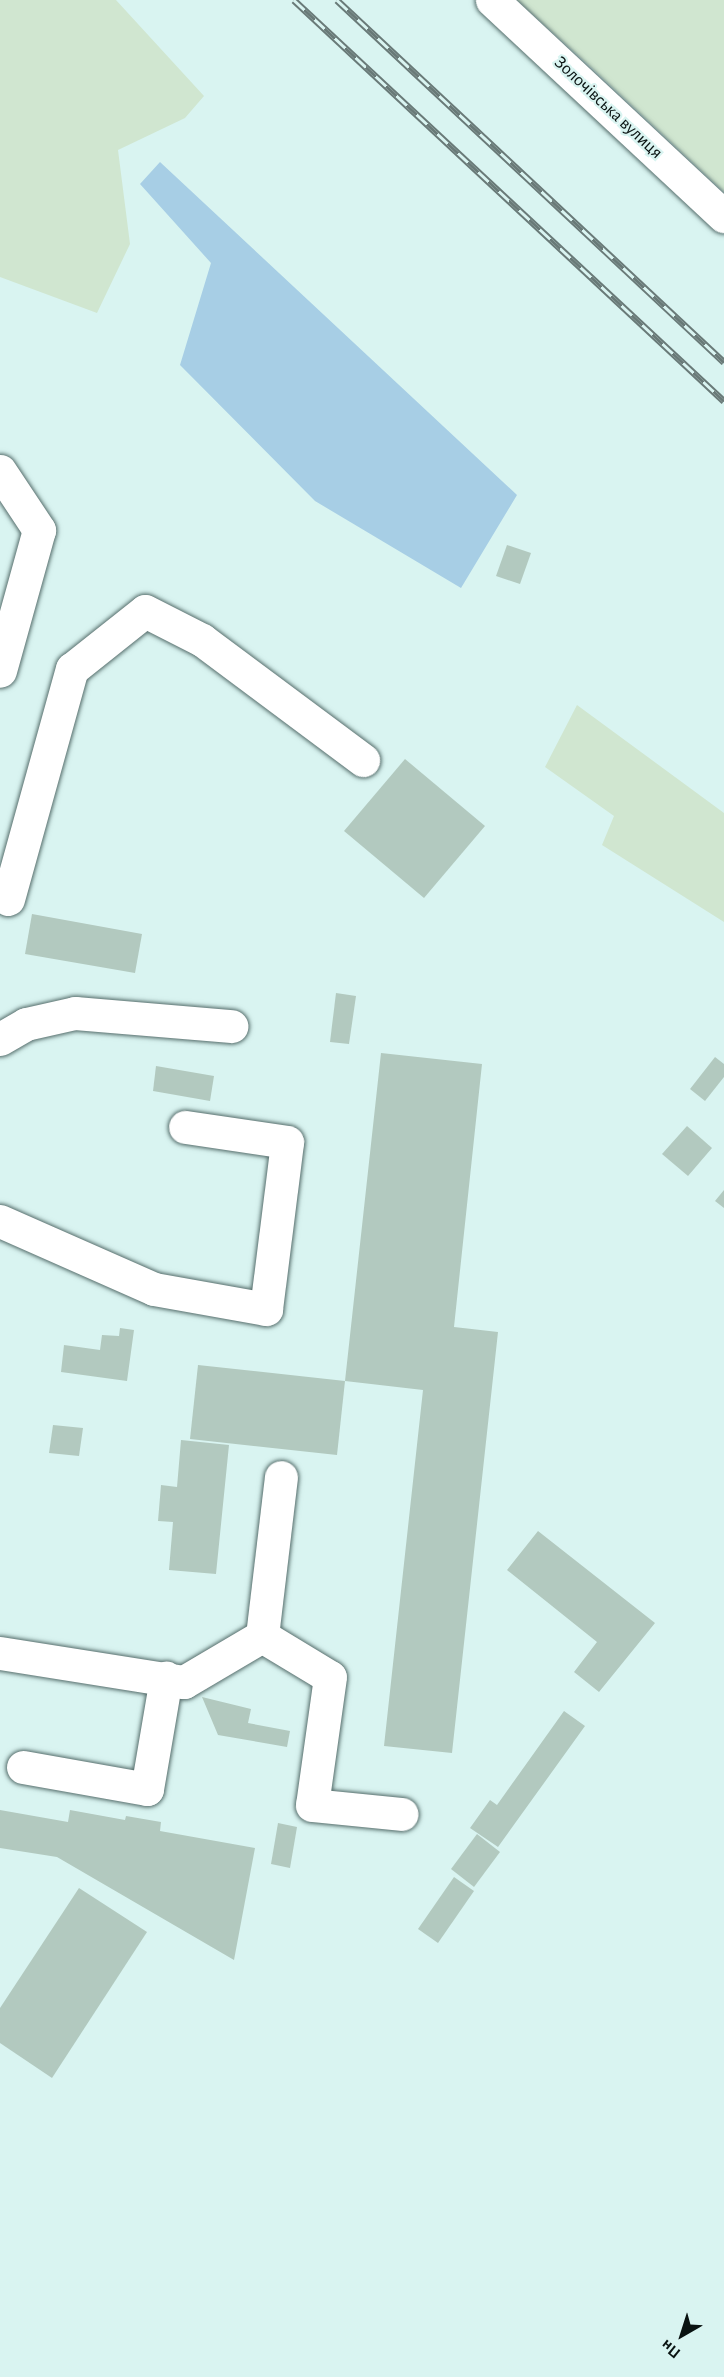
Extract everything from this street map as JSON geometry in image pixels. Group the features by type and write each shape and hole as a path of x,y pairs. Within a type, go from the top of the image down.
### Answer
{"street":[{"name":"Золочівська вулиця","path":"492,0 724,216"},
{"path":"0,471 39,530 0,671"},
{"path":"8,899 72,669 145,611 202,640 363,760"},
{"path":"0,1039 26,1024 75,1012 231,1026"},
{"path":"0,1221 154,1289 266,1309 288,1142 185,1127"},
{"path":"262,1636 281,1477"},
{"path":"0,1653 184,1682 262,1636"},
{"path":"262,1636 330,1677 312,1805 402,1814"},
{"path":"23,1767 147,1789 166,1678"}],"green space":[{"path":"0,0 116,0 204,96 185,118 118,150 130,244 97,313 0,277"},
{"path":"517,0 724,0 724,192 592,68"},
{"path":"577,705 724,813 724,922 602,845 614,816 545,767"}],"water":[{"path":"160,162 517,495 461,588 315,501 180,365 211,263 140,184"}],"building":[{"path":"507,545 531,553 520,584 496,576"},
{"path":"405,759 485,826 424,898 344,831"},
{"path":"32,914 142,934 135,973 25,954"},
{"path":"336,993 356,996 349,1044 330,1042"},
{"path":"381,1053 482,1064 454,1327 498,1332 452,1753 384,1746 423,1390 345,1381"},
{"path":"715,1057 724,1064 724,1077 705,1101 690,1089"},
{"path":"156,1066 214,1076 210,1101 153,1091"},
{"path":"687,1126 712,1148 688,1176 662,1154"},
{"path":"724,1190 724,1208 715,1201"},
{"path":"120,1328 134,1330 127,1381 61,1372 64,1345 100,1350 102,1335 119,1336"},
{"path":"198,1365 345,1381 337,1455 190,1439"},
{"path":"53,1425 83,1428 79,1456 49,1453"},
{"path":"181,1440 229,1445 216,1574 169,1570 173,1522 158,1521 161,1485 177,1487"},
{"path":"538,1531 655,1623 599,1692 574,1672 597,1642 507,1570"},
{"path":"202,1697 251,1709 248,1723 290,1731 287,1747 218,1735"},
{"path":"564,1711 585,1726 498,1847 470,1828 490,1800 497,1805"},
{"path":"0,1810 68,1822 70,1810 125,1820 126,1816 161,1822 160,1831 255,1848 234,1960 57,1857 0,1848"},
{"path":"278,1823 297,1827 290,1868 271,1864"},
{"path":"477,1834 500,1852 474,1887 451,1869"},
{"path":"454,1877 474,1891 438,1943 418,1929"},
{"path":"79,1888 147,1932 52,2078 0,2043 0,2008"}],"railway":[{"path":"294,0 724,401"},
{"path":"337,0 724,362"}]}
